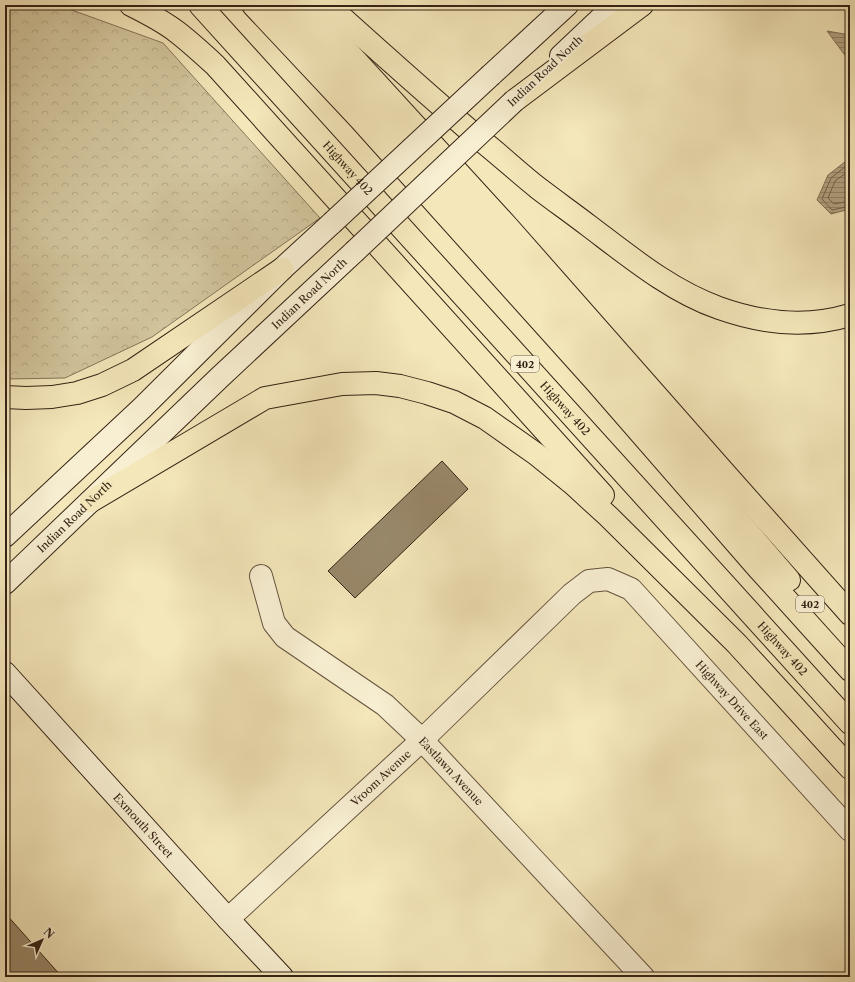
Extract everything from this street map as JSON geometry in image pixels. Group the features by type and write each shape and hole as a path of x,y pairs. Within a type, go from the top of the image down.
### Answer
{"highway":[{"path":"131,5 155,17 176,31 215,65 850,768"},
{"name":"Highway 402","path":"200,5 850,723"},
{"path":"253,5 359,118 596,382 758,568 850,670"},
{"name":"402","path":"278,5 372,105 613,374 850,650"},
{"path":"305,5 507,226 850,614"},
{"path":"328,5 418,86 538,188 637,262 670,284 694,298 742,316 802,323 826,321 850,315"},
{"path":"514,101 642,5"},
{"path":"5,396 26,398 52,397 77,393 102,385 133,370 282,269"},
{"path":"91,501 265,398 342,384 376,383 400,386 454,402 485,418 536,454 573,484 608,516 737,644"}],"main road":[{"path":"5,536 142,408 282,269 567,5"},
{"name":"Indian Road North","path":"5,583 220,377 615,5"},
{"name":"Eastlawn Avenue","path":"261,576 274,623 285,637 385,704 422,740 644,977"},
{"name":"Vroom Avenue","path":"228,919 422,740 572,594 589,582 608,579"},
{"name":"Highway Drive East","path":"608,579 631,589 850,830"},
{"name":"Exmouth Street","path":"5,673 282,977"}],"green space":[{"path":"5,5 51,5 69,9 163,43 320,218 152,337 65,378 5,379"}],"water":[{"path":"827,31 850,35 850,62 847,58"},
{"path":"850,158 850,209 831,214 817,200 828,175"}],"building":[{"path":"442,461 468,489 355,598 328,571"},
{"path":"5,913 62,977 5,977"}]}
